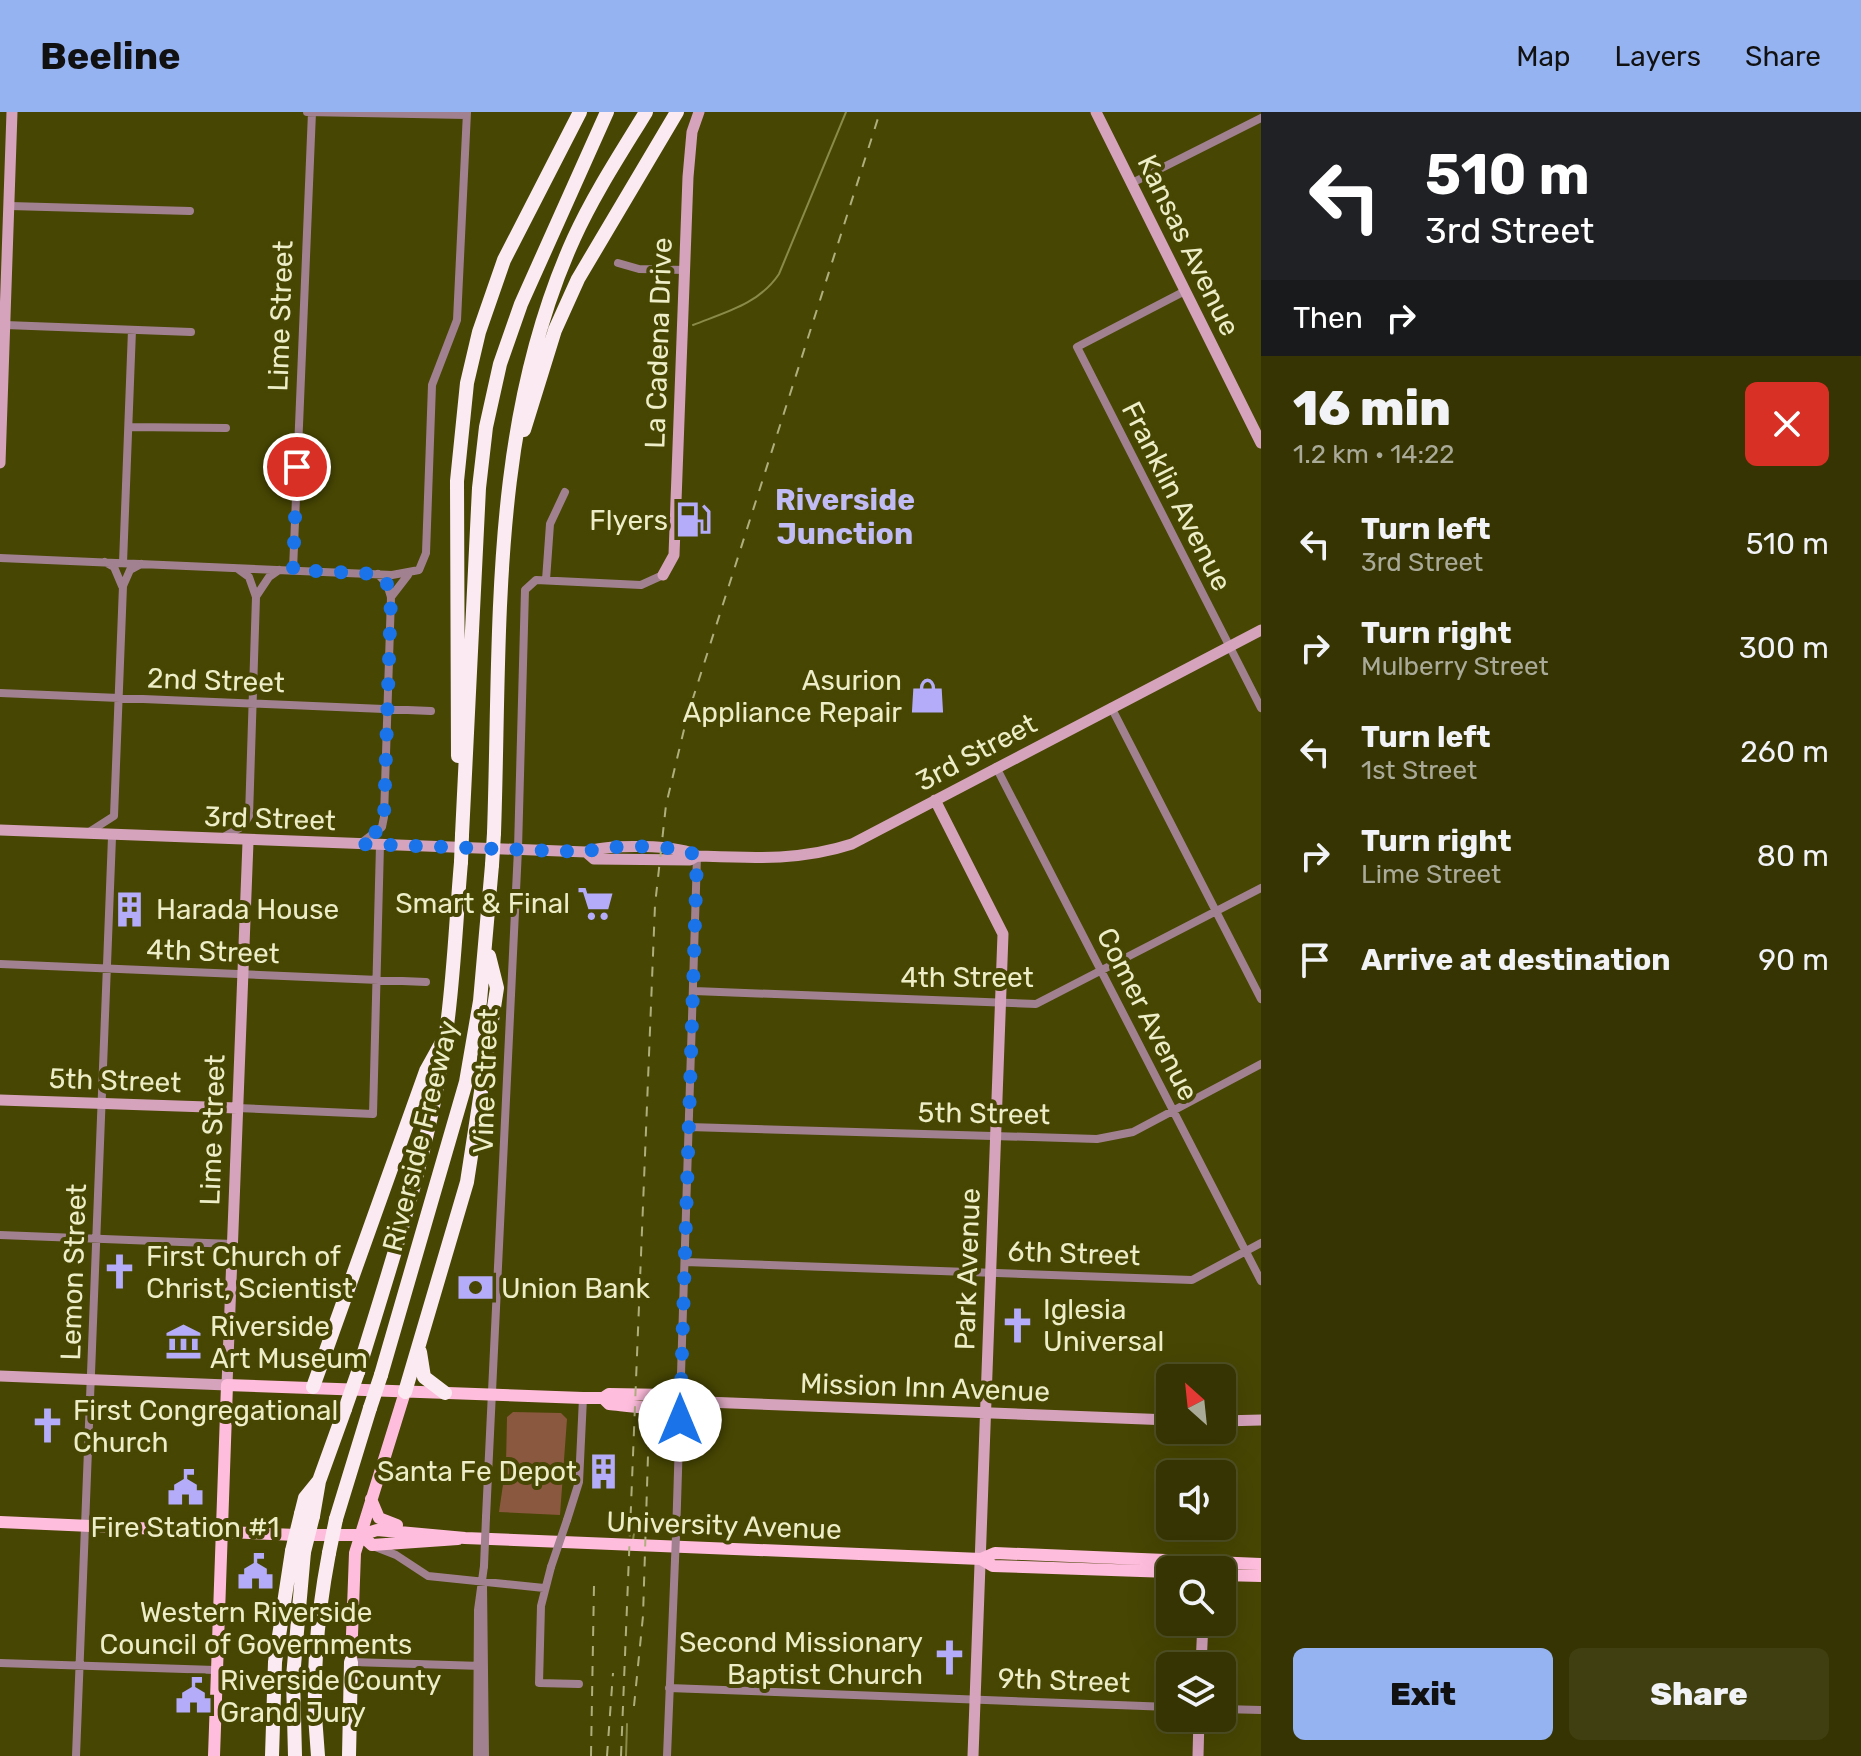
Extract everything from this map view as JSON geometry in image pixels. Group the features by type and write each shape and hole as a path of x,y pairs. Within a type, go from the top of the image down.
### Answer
{"highway":[{"path":"462,816 456,716 457,464 464,401 479,332 516,230 580,112"},
{"name":"Riverside Freeway","path":"298,1551 307,1515 305,1498 319,1481 358,1372 425,1142 447,1033 461,862 479,488 486,427 500,364 513,325 604,112"},
{"name":"Riverside Freeway","path":"318,1756 314,1679 316,1617 336,1519 466,1082 486,944 494,833 506,496 520,403 553,291 595,196 646,112"},
{"path":"506,496 555,330 590,258 677,112"},
{"path":"405,1392 467,1182 479,1116 497,988 486,944"},
{"path":"313,1387 426,1071 447,1033"},
{"path":"420,1348 424,1377 445,1393"},
{"path":"272,1756 275,1662 298,1551"},
{"path":"295,1756 293,1677 298,1551"},
{"path":"349,1756 351,1662"}],"main road":[{"path":"0,463 12,112"},
{"name":"La Cadena Drive","path":"663,575 674,555 690,151 699,112"},
{"name":"Kansas Avenue","path":"1096,112 1261,443"},
{"name":"3rd Street","path":"0,830 112,837 586,852 597,848 650,848 689,850 697,856 796,858 852,844 1261,630"},
{"name":"Park Avenue","path":"935,800 1003,934 973,1756"},
{"name":"Lime Street","path":"214,1756 248,842"},
{"name":"5th Street","path":"0,1100 237,1108"},
{"name":"Mission Inn Avenue","path":"0,1376 583,1398 603,1398 609,1394 670,1395 679,1401 1156,1419"},
{"path":"351,1662 355,1553 405,1392"},
{"path":"1236,1421 1261,1420"},
{"path":"371,1499 383,1522 414,1532"},
{"name":"University Avenue","path":"0,1522 361,1535 377,1530 465,1538 981,1559 995,1553 1156,1563"},
{"path":"361,1535 372,1545"},
{"name":"University Avenue","path":"372,1545 465,1538"},
{"name":"University Avenue","path":"981,1559 993,1566 1156,1572"},
{"name":"University Avenue","path":"1236,1565 1261,1564"},
{"path":"1236,1575 1261,1576"},
{"path":"1198,1756 1199,1732"}],"street":[{"path":"0,558 392,575 408,575 419,570 426,553 432,385 457,320 466,114 310,112"},
{"name":"Lime Street","path":"293,570 310,112"},
{"path":"1132,183 1261,118"},
{"path":"10,206 190,211"},
{"path":"618,263 639,269 686,270"},
{"name":"Franklin Avenue","path":"1185,291 1077,347 1261,708"},
{"path":"5,325 191,332"},
{"path":"123,563 132,330"},
{"path":"129,427 226,428"},
{"path":"565,492 550,524 546,580 641,585 663,575"},
{"path":"105,562 114,567 123,586"},
{"path":"85,835 114,816 123,586 130,570 141,564"},
{"path":"238,568 249,577 256,597"},
{"path":"217,840 243,826 249,816 256,597 260,587 280,570"},
{"path":"360,844 382,827 384,817 391,597 387,584 378,574"},
{"path":"391,597 408,575"},
{"name":"Vine Street","path":"485,1756 483,1581 518,849 525,590 528,584 546,580"},
{"name":"2nd Street","path":"0,693 431,711"},
{"path":"1111,707 1261,999"},
{"name":"Comer Avenue","path":"996,767 1261,1281"},
{"name":"Lemon Street","path":"76,1756 112,837"},
{"path":"379,979 380,845"},
{"path":"667,1756 697,856"},
{"name":"4th Street","path":"694,991 1036,1004 1261,888"},
{"name":"4th Street","path":"0,964 426,982"},
{"name":"5th Street","path":"237,1108 373,1114 379,979"},
{"name":"5th Street","path":"689,1127 1097,1139 1133,1132 1261,1064"},
{"path":"0,1235 233,1244"},
{"name":"6th Street","path":"685,1262 1192,1280 1261,1243"},
{"path":"579,1684 539,1683 544,1588 579,1482 583,1398"},
{"path":"372,1545 396,1555 420,1574 544,1588"},
{"path":"351,1662 483,1666"},
{"path":"0,1663 215,1670"},
{"name":"Vine Street","path":"477,1756 483,1666"},
{"name":"9th Street","path":"669,1688 1156,1706"},
{"path":"1236,1709 1261,1710"}],"shaded area":[{"path":"513,1412 561,1413 567,1419 560,1515 499,1512 506,1464 507,1417"}],"waterway":[{"path":"693,325 752,300 779,274 846,112"},
{"path":"633,1540 634,1533"},
{"path":"626,1756 627,1724"}],"railway":[{"path":"621,1756 655,905 666,805 687,717 880,112"},
{"path":"634,1706 643,1616 649,1423"},
{"path":"591,1756 594,1585"},
{"path":"607,1756 613,1673"}],"place":[{"name":"Flyers","path":"694,520"},
{"name":"Asurion Appliance Repair","path":"928,696"},
{"name":"Smart & Final","path":"596,903"},
{"name":"Harada House","path":"130,909"},
{"name":"First Church of Christ, Scientist","path":"120,1272"},
{"name":"Union Bank","path":"475,1288"},
{"name":"Iglesia Universal","path":"1017,1325"},
{"name":"Riverside Art Museum","path":"184,1342"},
{"name":"First Congregational Church","path":"47,1426"},
{"name":"Santa Fe Depot","path":"603,1471"},
{"name":"Fire Station #1","path":"185,1487"},
{"name":"Western Riverside Council of Governments","path":"256,1572"},
{"name":"Second Missionary Baptist Church","path":"949,1658"},
{"name":"Riverside County Grand Jury","path":"194,1696"}],"district":[{"name":"Riverside Junction","path":"845,517"}],"route":[{"path":"297,467 293,570 378,574 387,584 391,597 384,817 382,827 360,844 586,852 597,848 650,848 689,850 697,856 680,1420"}]}
